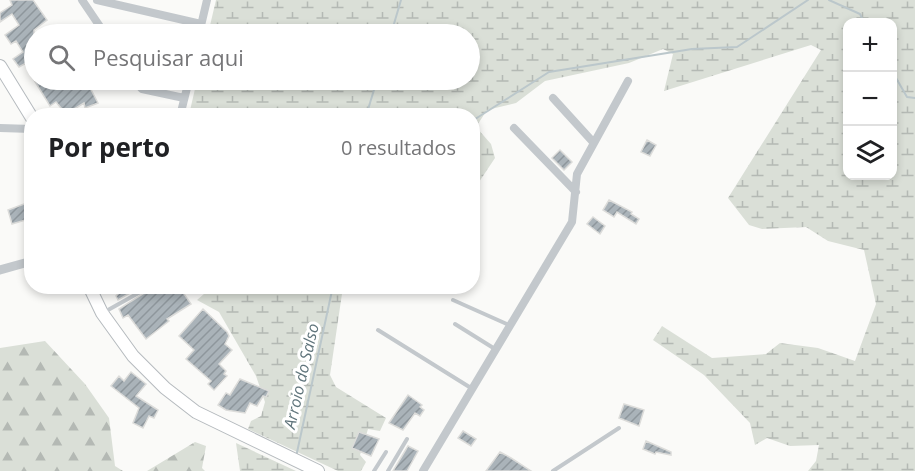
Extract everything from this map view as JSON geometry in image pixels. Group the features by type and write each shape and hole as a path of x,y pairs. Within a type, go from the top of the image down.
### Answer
{"main road":[{"path":"0,66 26,108"},
{"path":"94,294 133,356 165,388 196,412 318,471"},
{"path":"101,294 115,331"}],"street":[{"path":"98,24 84,3 96,0 201,24 207,0"},
{"path":"423,471 508,325 572,222 577,174 628,81"},
{"path":"147,90 184,98"},
{"path":"182,108 186,90"},
{"path":"553,98 593,142"},
{"path":"0,128 24,129"},
{"path":"514,128 576,192"},
{"path":"0,270 24,263"}],"lane":[{"path":"108,310 137,294"},
{"path":"453,300 508,325"},
{"path":"455,324 495,349"},
{"path":"378,330 472,388"},
{"path":"553,471 619,428"},
{"path":"388,471 407,439"},
{"path":"375,471 386,452"}],"green space":[{"path":"216,0 915,0 915,471 808,471 816,461 819,445 790,446 767,438 755,445 750,423 704,375 653,340 662,326 712,358 766,354 780,343 818,348 855,361 876,304 864,250 828,241 806,227 762,229 749,225 728,198 821,50 811,45 664,91 673,54 663,49 629,63 545,81 516,103 487,110 480,121 480,108 191,108 195,90 480,90 480,24 210,24"},
{"path":"480,132 491,144 495,158 480,180"},
{"path":"204,294 342,294 330,375 336,387 386,418 380,431 368,429 360,455 366,462 361,471 338,471 248,429 251,421 261,416 265,402 256,376 219,312 197,300"},
{"path":"45,341 85,384 109,418 115,466 123,471 0,471 0,348"},
{"path":"195,442 206,446 202,468 205,471 147,471"},
{"path":"236,443 296,471 240,471"}],"building":[{"path":"10,0 33,0 47,20 42,24 24,24 24,64 19,67 13,59 23,52 16,41 11,44 5,35 19,25 12,14 0,22 0,13 12,5"},
{"path":"40,90 91,90 98,103 85,108 84,103 76,108 61,108 56,102 50,106"},
{"path":"647,140 656,145 650,156 641,152"},
{"path":"560,150 572,162 564,170 552,158"},
{"path":"609,200 632,212 631,214 639,219 636,224 617,212 614,217 603,210"},
{"path":"24,204 24,220 12,224 8,210"},
{"path":"593,217 605,226 600,234 587,224"},
{"path":"118,294 128,294 118,300 116,296"},
{"path":"142,294 184,294 191,304 167,319 169,321 146,339 128,315 123,318 119,309"},
{"path":"203,309 227,332 229,336 225,344 232,350 219,364 226,371 224,374 227,376 214,390 208,384 211,381 186,359 194,350 179,336"},
{"path":"131,372 146,384 136,396 158,410 154,418 149,416 143,428 133,423 139,408 111,386 119,376 124,381"},
{"path":"240,379 269,391 257,406 250,403 245,413 226,410 218,405 226,393 230,395"},
{"path":"408,395 422,405 420,407 424,410 420,416 415,413 403,430 389,423"},
{"path":"624,404 644,410 639,426 619,418"},
{"path":"463,431 476,439 471,446 458,438"},
{"path":"359,432 379,439 371,456 352,448"},
{"path":"646,441 671,452 671,455 656,452 655,454 643,449"},
{"path":"408,446 418,451 407,471 393,471"},
{"path":"500,452 511,458 531,471 486,471"}],"waterway":[{"name":"Arroio do Salso","path":"394,24 401,0"},
{"path":"480,116 549,72 692,49 737,47 808,0"},
{"path":"829,0 860,14 862,18"},
{"path":"893,72 907,97 915,98"},
{"name":"Arroio do Salso","path":"368,108 374,90"},
{"name":"Arroio do Salso","path":"296,457 331,294"}]}
